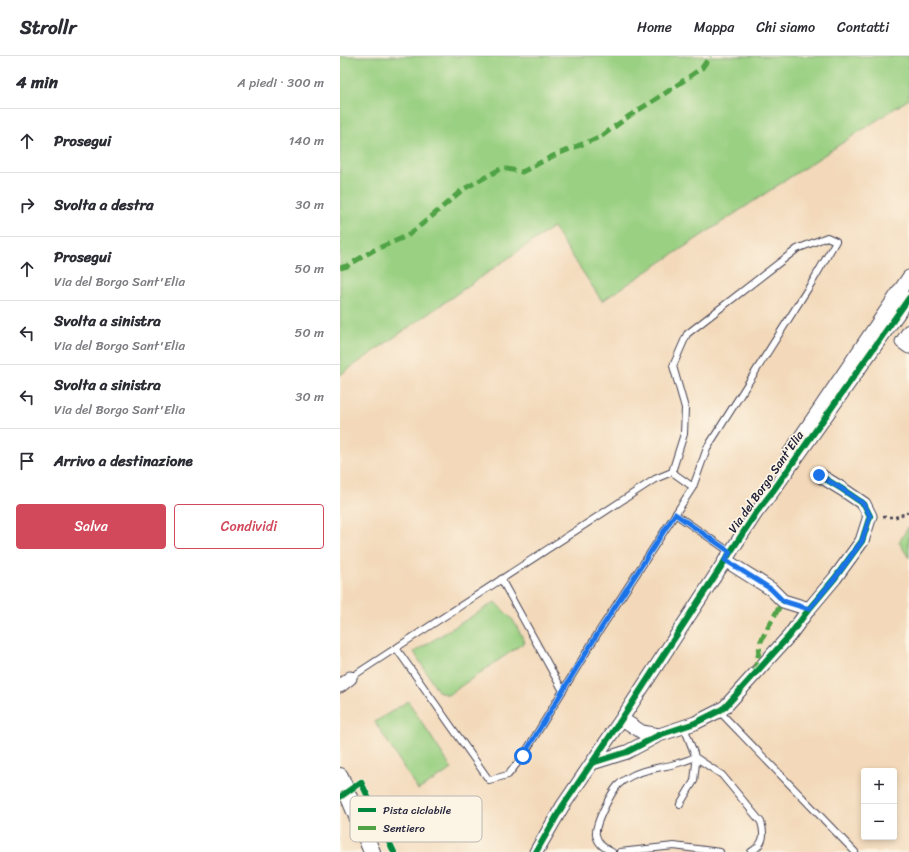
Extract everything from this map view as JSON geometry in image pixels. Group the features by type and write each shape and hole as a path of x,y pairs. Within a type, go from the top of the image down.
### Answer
{"street":[{"name":"Via del Borgo Sant'Elia","path":"756,512 766,488 909,277"},
{"name":"Via del Borgo Sant'Elia","path":"536,852 562,807 622,718 756,512 773,491 909,298"},
{"path":"886,331 905,344 909,331"},
{"path":"592,763 627,752 659,735 695,723 719,712 789,636 835,578 862,541 870,516 864,504 819,475"},
{"path":"728,556 771,589 783,601 809,609"},
{"path":"622,718 642,732 659,735"},
{"path":"340,776 345,803 350,812"},
{"path":"366,842 372,852"}],"lane":[{"path":"396,648 490,780 508,775 523,756 603,626 693,487 706,448 814,279 836,241 827,237 797,249 687,334 673,366 685,408 684,434 672,472"},
{"path":"672,472 693,487"},
{"path":"343,683 655,479 672,472"},
{"path":"675,514 728,556"},
{"path":"501,579 563,691"},
{"path":"719,712 855,852"},
{"path":"680,804 694,781 696,762 684,727"},
{"path":"612,852 604,848 599,842 596,835 596,829 598,821 618,785 630,776 676,764 695,757"},
{"path":"695,757 722,775 761,822 764,831 762,840 758,848 752,852"},
{"path":"620,852 674,846 720,852"}],"path":[{"path":"870,516 896,517 909,512"}],"green space":[{"path":"340,56 909,56 909,99 602,301 553,227 340,375"},
{"path":"909,526 909,558 899,542"},
{"path":"495,602 513,620 525,642 448,695 438,691 414,652"},
{"path":"408,701 452,769 418,790 375,722"}],"marked path":[{"path":"340,268 347,266 374,250 407,236 462,190 502,168 522,172 553,156 602,136 629,116 702,68 710,56"},
{"path":"755,672 761,641 783,601"}],"cycle path":[{"path":"536,852 562,807 629,708 756,513 909,298"},
{"path":"592,763 627,752 659,735 695,723 725,707 789,636 835,578 862,541 870,516 864,504 819,475"},
{"path":"340,797 361,782 368,796"},
{"path":"389,842 394,852"}],"route":[{"path":"523,756 598,633 675,514 730,552 725,560 771,589 783,601 809,609 835,578 862,541 870,516 864,504 819,475"}]}
